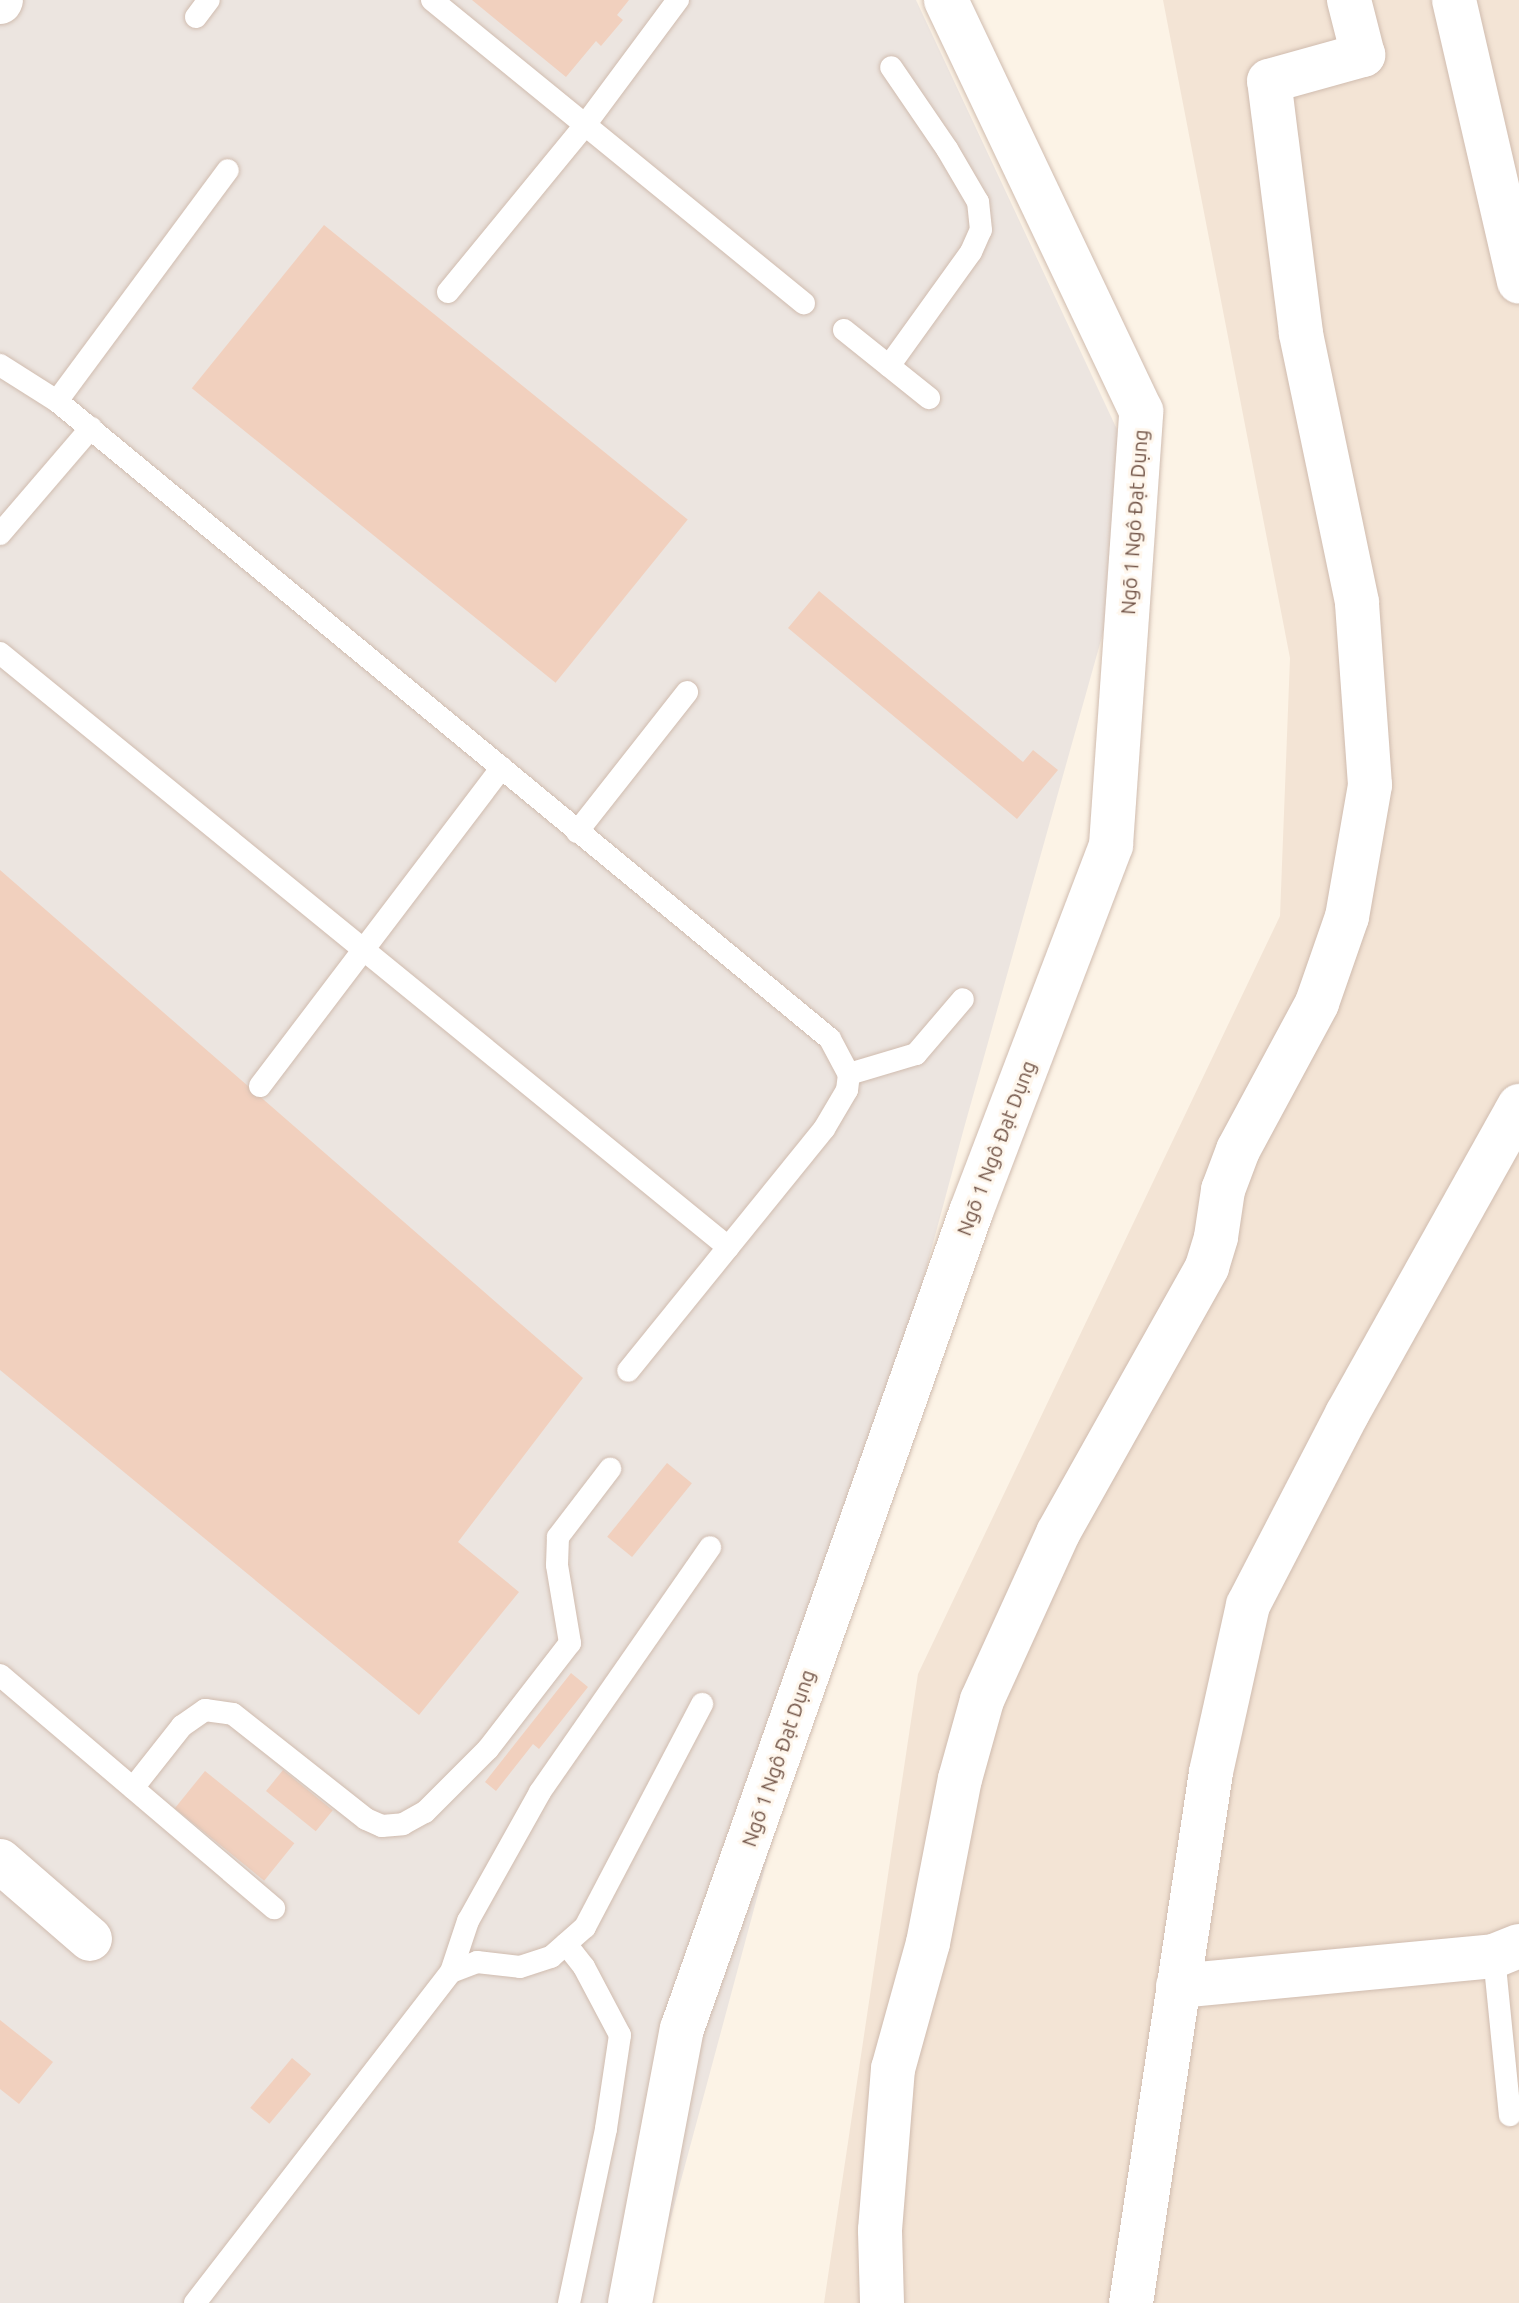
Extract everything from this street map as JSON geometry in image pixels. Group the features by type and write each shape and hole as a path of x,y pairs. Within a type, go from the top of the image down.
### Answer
{"street":[{"name":"Ngõ 1 Ngô Đạt Dụng","path":"630,2303 682,2029 971,1212 1111,845 1141,411 946,0"},
{"path":"882,2303 880,2230 893,2069 928,1943 960,1779 982,1700 1058,1533 1207,1267 1216,1237 1223,1190 1238,1150 1317,1003 1347,917 1370,785 1357,602 1301,333 1269,81 1363,55 1349,0"},
{"path":"1454,0 1519,282"},
{"path":"1131,2303 1211,1772 1248,1605 1353,1402 1519,1106"},
{"path":"0,1861 90,1939"},
{"path":"1178,1986 1506,1951"}],"lane":[{"path":"432,0 804,303"},
{"path":"448,292 585,125 678,0"},
{"path":"889,366 971,252 981,230 978,202 947,149 891,67"},
{"path":"57,401 228,170"},
{"path":"844,330 929,398"},
{"path":"0,365 57,401 91,428 830,1039 849,1074 847,1090 824,1129 628,1371"},
{"path":"0,534 91,428"},
{"path":"0,653 728,1247"},
{"path":"577,832 687,692"},
{"path":"260,1086 502,767"},
{"path":"849,1074 916,1054 963,999"},
{"path":"133,1788 182,1726 205,1710 233,1714 366,1819 382,1826 403,1824 425,1812 488,1749 570,1643 557,1565 558,1537 610,1469"},
{"path":"195,2303 451,1972 468,1921 540,1792 710,1547"},
{"path":"0,1675 274,1908"},
{"path":"451,1972 477,1962 520,1967 551,1957 585,1927 702,1704"},
{"path":"566,1944 584,1967 620,2035 606,2129 569,2303"},
{"path":"1506,1951 1510,2115"}],"shaded area":[{"path":"0,0 916,0 1144,487 964,1128 648,2303 0,2303"},
{"path":"1163,0 1519,0 1519,2303 824,2303 918,1674 1280,916 1290,658"}],"building":[{"path":"472,0 629,0 617,15 623,20 601,46 596,41 566,77"},
{"path":"324,225 688,520 556,683 192,388"},
{"path":"819,591 1023,762 1033,750 1058,770 1017,819 788,628"},
{"path":"0,870 583,1378 458,1542 519,1592 419,1715 0,1370"},
{"path":"667,1463 692,1483 632,1557 607,1537"},
{"path":"571,1673 588,1687 539,1749 533,1744 496,1791 485,1782"},
{"path":"283,1770 333,1810 316,1831 266,1791"},
{"path":"205,1771 294,1843 264,1881 175,1808"},
{"path":"0,2020 53,2062 19,2104 0,2089"},
{"path":"292,2058 311,2074 269,2124 250,2108"}]}
